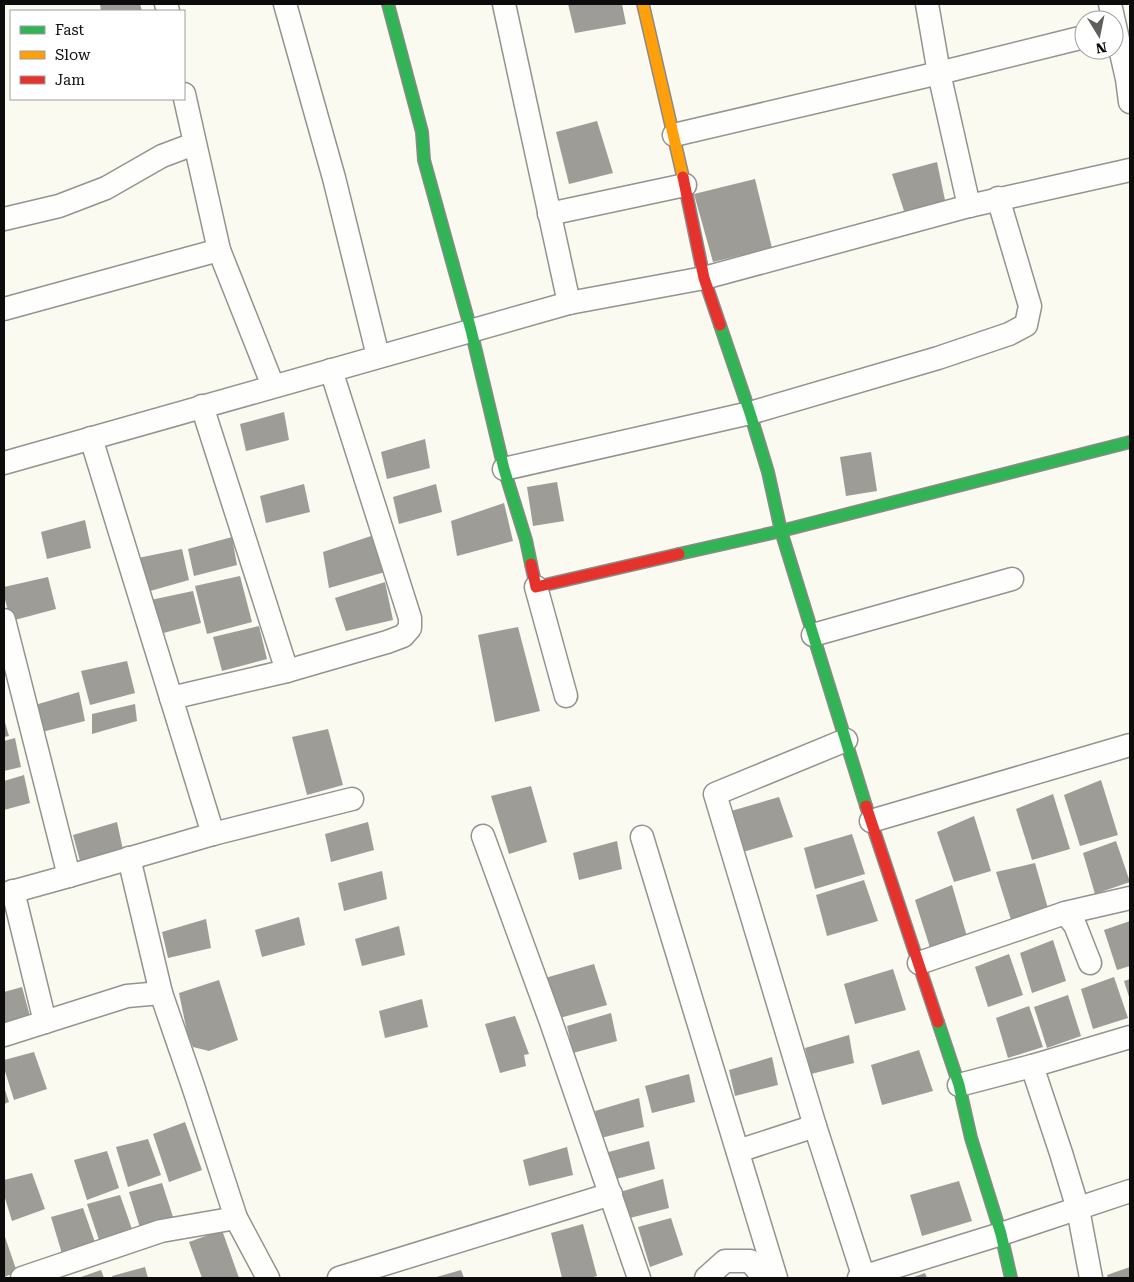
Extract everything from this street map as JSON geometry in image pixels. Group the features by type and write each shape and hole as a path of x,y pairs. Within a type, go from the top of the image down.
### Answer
{"street":[{"path":"285,4 334,178 378,356"},
{"path":"388,4 422,132 424,160 471,330 504,469 526,540 536,587 566,696"},
{"path":"504,4 569,303"},
{"path":"643,4 674,135 704,278 768,472 781,531 871,821 959,1085 971,1138 1001,1234 1011,1278"},
{"path":"927,4 939,73 968,206"},
{"path":"674,135 1074,39"},
{"path":"1123,60 1128,78 1130,102"},
{"path":"185,99 219,250 273,386"},
{"path":"4,219 59,206 106,188 162,156 194,144"},
{"path":"4,462 569,303 704,278 998,198 1130,170"},
{"path":"550,214 685,185"},
{"path":"504,469 750,414 938,358 1009,334 1026,325 1030,306 998,198"},
{"path":"4,309 219,250"},
{"path":"171,698 287,671 395,639 403,636 410,628 410,618 330,370"},
{"path":"202,406 287,671"},
{"path":"92,438 213,834"},
{"path":"536,587 781,531 1130,442"},
{"path":"813,635 1012,579"},
{"path":"4,620 70,876"},
{"path":"846,740 715,794 862,1278 1130,1191"},
{"path":"871,821 1130,744"},
{"path":"45,1022 9,892 213,834 352,799"},
{"path":"483,836 552,1022 639,1278"},
{"path":"642,837 776,1278"},
{"path":"130,858 161,993 236,1218 268,1278"},
{"path":"919,963 1065,913 1130,898"},
{"path":"1065,913 1075,925 1090,963"},
{"path":"4,1035 128,996 161,993"},
{"path":"959,1085 1130,1037"},
{"path":"1032,1066 1078,1209 1091,1278"},
{"path":"738,1151 815,1126"},
{"path":"339,1278 610,1194"},
{"path":"22,1278 161,1231 236,1218"},
{"path":"706,1278 725,1261 750,1261 764,1278"}],"building":[{"path":"100,4 140,4 142,10 101,10"},
{"path":"568,4 622,4 626,24 575,33"},
{"path":"597,121 613,173 569,184 556,132"},
{"path":"937,162 946,205 905,214 892,174"},
{"path":"755,179 772,248 713,262 694,194"},
{"path":"284,412 289,440 246,451 240,424"},
{"path":"425,439 430,468 387,479 381,452"},
{"path":"871,452 877,491 846,496 840,457"},
{"path":"557,482 564,521 533,526 527,487"},
{"path":"304,484 310,512 266,523 260,496"},
{"path":"436,484 442,512 399,524 393,497"},
{"path":"504,503 513,541 457,556 451,521"},
{"path":"85,520 91,548 47,559 41,532"},
{"path":"377,534 385,572 329,588 323,552"},
{"path":"232,537 237,565 194,576 188,549"},
{"path":"182,549 189,580 143,593 133,559"},
{"path":"240,576 252,622 207,634 195,586"},
{"path":"48,577 56,609 11,621 4,596 4,587"},
{"path":"385,582 393,620 346,631 335,598"},
{"path":"193,591 201,623 156,635 146,601"},
{"path":"259,626 267,659 222,671 213,637"},
{"path":"518,627 540,711 495,722 478,635"},
{"path":"127,661 135,693 90,705 81,671"},
{"path":"79,692 85,721 42,732 35,705"},
{"path":"135,704 137,721 92,734 92,714"},
{"path":"4,719 9,736 4,737"},
{"path":"328,729 343,785 307,795 292,737"},
{"path":"15,738 21,767 4,771 4,741"},
{"path":"24,775 30,803 4,810 4,781"},
{"path":"1101,780 1118,835 1080,846 1064,795"},
{"path":"531,786 547,842 509,854 491,796"},
{"path":"1053,794 1070,849 1032,860 1016,809"},
{"path":"779,797 793,837 743,852 731,811"},
{"path":"974,816 991,871 954,882 937,832"},
{"path":"117,822 123,850 80,861 73,835"},
{"path":"368,822 374,850 331,862 325,834"},
{"path":"852,834 865,874 815,889 804,848"},
{"path":"617,841 622,869 579,880 573,853"},
{"path":"1116,841 1130,882 1095,894 1083,853"},
{"path":"1035,863 1049,912 1012,923 996,872"},
{"path":"382,871 387,899 344,911 338,883"},
{"path":"864,880 878,921 827,936 816,895"},
{"path":"952,885 968,940 931,951 915,900"},
{"path":"299,917 305,945 262,957 255,930"},
{"path":"206,919 211,948 168,958 162,932"},
{"path":"1130,921 1130,966 1117,970 1104,930"},
{"path":"399,926 405,955 362,966 355,939"},
{"path":"1053,940 1066,981 1032,993 1020,953"},
{"path":"1009,954 1023,995 988,1007 975,967"},
{"path":"594,964 607,1005 556,1019 545,978"},
{"path":"893,969 906,1010 855,1024 844,984"},
{"path":"1114,977 1128,1018 1093,1029 1081,989"},
{"path":"1130,979 1130,1000 1124,981"},
{"path":"219,980 238,1040 209,1051 193,1047 187,1032 179,993"},
{"path":"22,987 31,1020 4,1027 4,992"},
{"path":"1068,995 1081,1036 1047,1048 1034,1007"},
{"path":"422,999 428,1027 385,1038 379,1011"},
{"path":"1029,1006 1043,1047 1008,1058 996,1018"},
{"path":"611,1013 617,1041 573,1053 567,1026"},
{"path":"515,1016 529,1054 524,1055 526,1066 500,1073 485,1024"},
{"path":"849,1035 854,1063 811,1074 805,1048"},
{"path":"919,1050 933,1091 882,1105 871,1065"},
{"path":"34,1052 47,1089 14,1100 4,1068 4,1060"},
{"path":"772,1057 778,1085 735,1096 729,1070"},
{"path":"689,1074 695,1102 652,1113 645,1086"},
{"path":"4,1087 9,1102 4,1104"},
{"path":"639,1098 644,1127 601,1138 595,1111"},
{"path":"185,1122 202,1170 169,1182 153,1134"},
{"path":"148,1139 161,1175 128,1187 116,1147"},
{"path":"649,1141 655,1169 612,1180 605,1153"},
{"path":"567,1147 573,1175 529,1186 523,1160"},
{"path":"107,1151 119,1188 87,1200 74,1160"},
{"path":"32,1173 45,1209 12,1221 4,1195 4,1180"},
{"path":"663,1179 669,1208 626,1219 620,1192"},
{"path":"959,1181 972,1221 922,1236 910,1195"},
{"path":"162,1183 174,1220 141,1231 129,1192"},
{"path":"120,1195 133,1232 100,1243 87,1204"},
{"path":"83,1208 96,1245 63,1257 51,1217"},
{"path":"671,1218 683,1255 650,1267 638,1227"},
{"path":"583,1224 597,1276 590,1278 562,1278 551,1233"},
{"path":"222,1230 239,1278 202,1278 189,1242"},
{"path":"4,1234 17,1272 4,1277"},
{"path":"145,1267 148,1278 113,1278 112,1276"},
{"path":"1130,1267 1130,1278 1108,1278 1107,1275"},
{"path":"101,1270 104,1278 78,1278"},
{"path":"461,1270 464,1278 433,1278"},
{"path":"925,1273 927,1278 911,1278"}],"traffic: fast":[{"path":"388,4 422,132 424,160 471,330 504,469 526,540 531,564"},
{"path":"720,325 768,472 781,531 866,806"},
{"path":"679,554 781,531 1130,442"},
{"path":"938,1022 959,1085 971,1138 1001,1234 1011,1278"}],"traffic: slow":[{"path":"643,4 683,177"}],"traffic: jam":[{"path":"683,177 704,278 720,325"},
{"path":"531,564 536,587 679,554"},
{"path":"866,806 938,1022"}]}
